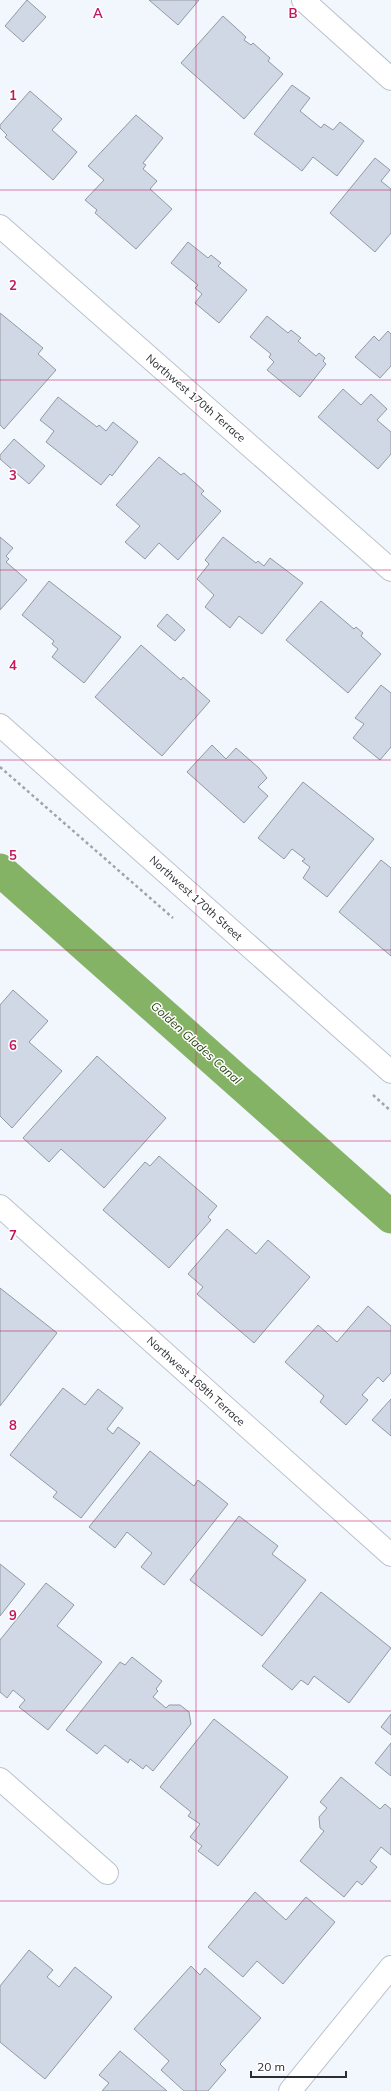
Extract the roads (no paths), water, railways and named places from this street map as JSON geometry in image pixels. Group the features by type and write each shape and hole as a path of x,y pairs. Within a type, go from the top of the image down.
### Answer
{"street":[{"path":"303,0 391,79"},
{"name":"Northwest 170th Terrace","path":"0,226 391,570"},
{"name":"Northwest 170th Street","path":"0,725 391,1072"},
{"name":"Northwest 169th Terrace","path":"0,1206 391,1556"},
{"path":"0,1779 107,1873"},
{"path":"290,2091 391,1967"}],"waterway":[{"name":"Golden Glades Canal","path":"0,870 391,1217"}]}
